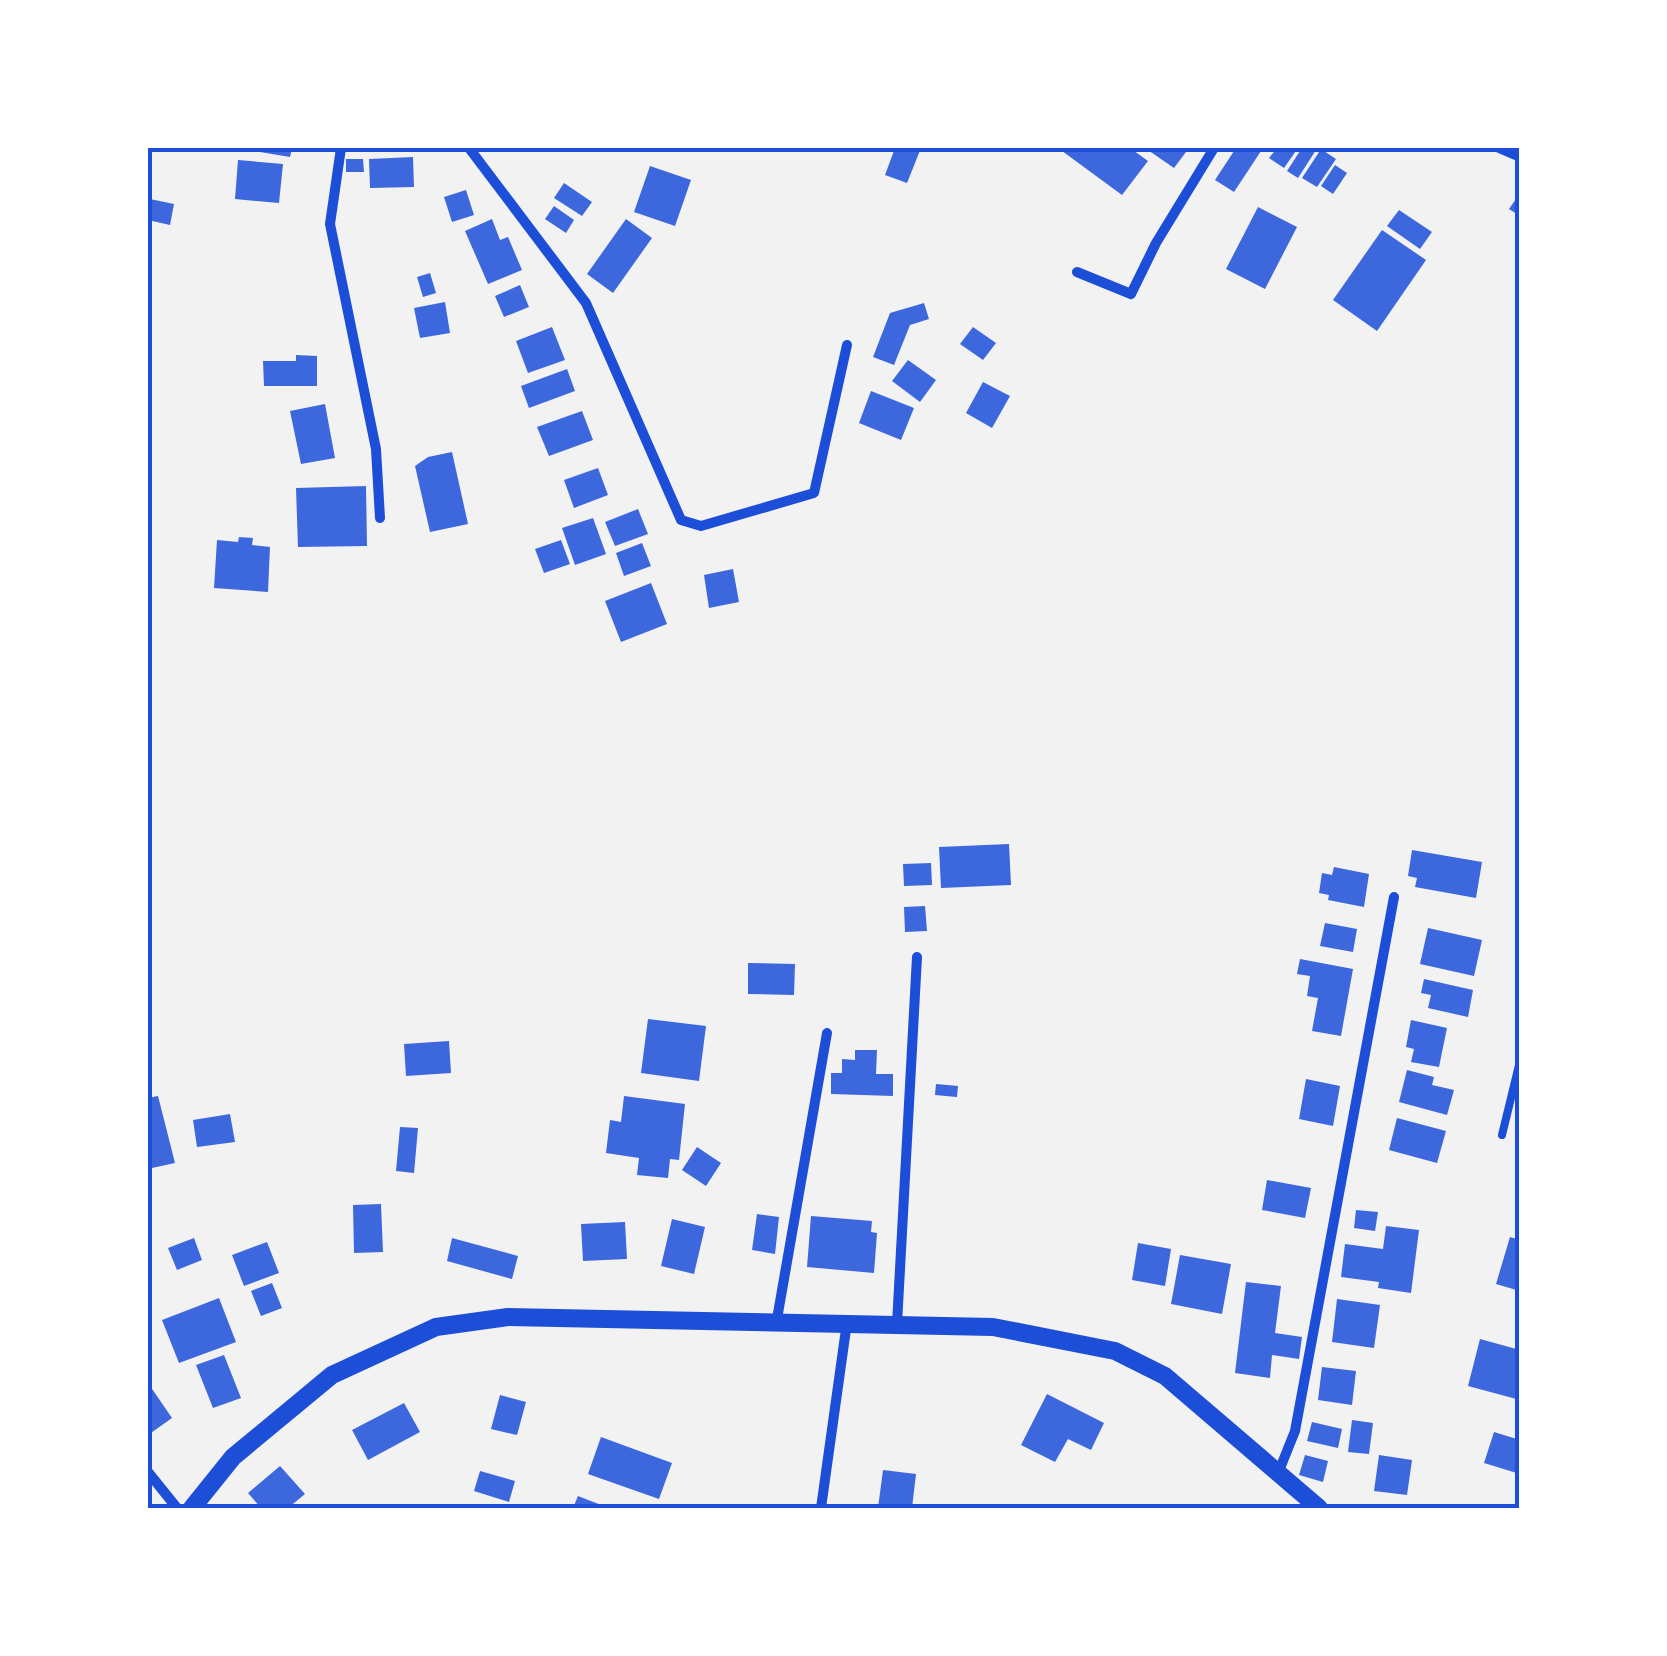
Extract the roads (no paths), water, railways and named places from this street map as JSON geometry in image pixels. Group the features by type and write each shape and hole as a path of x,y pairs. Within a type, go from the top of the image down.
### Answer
{"street":[{"path":"341,148 330,224 376,449 380,518"},
{"path":"469,148 586,303 681,520 702,526 814,493 847,345"},
{"path":"1077,272 1131,294 1156,243 1214,148"},
{"path":"1499,148 1520,157"},
{"path":"1279,1471 1295,1432 1394,897"},
{"path":"897,1324 917,957"},
{"path":"776,1319 827,1033"},
{"path":"192,1508 233,1457 332,1376 436,1327 508,1317 776,1319 993,1327 1114,1351 1166,1376 1319,1508"},
{"path":"822,1508 847,1322"},
{"path":"148,1472 177,1508"}],"lane":[{"path":"1502,1135 1520,1061"}]}
